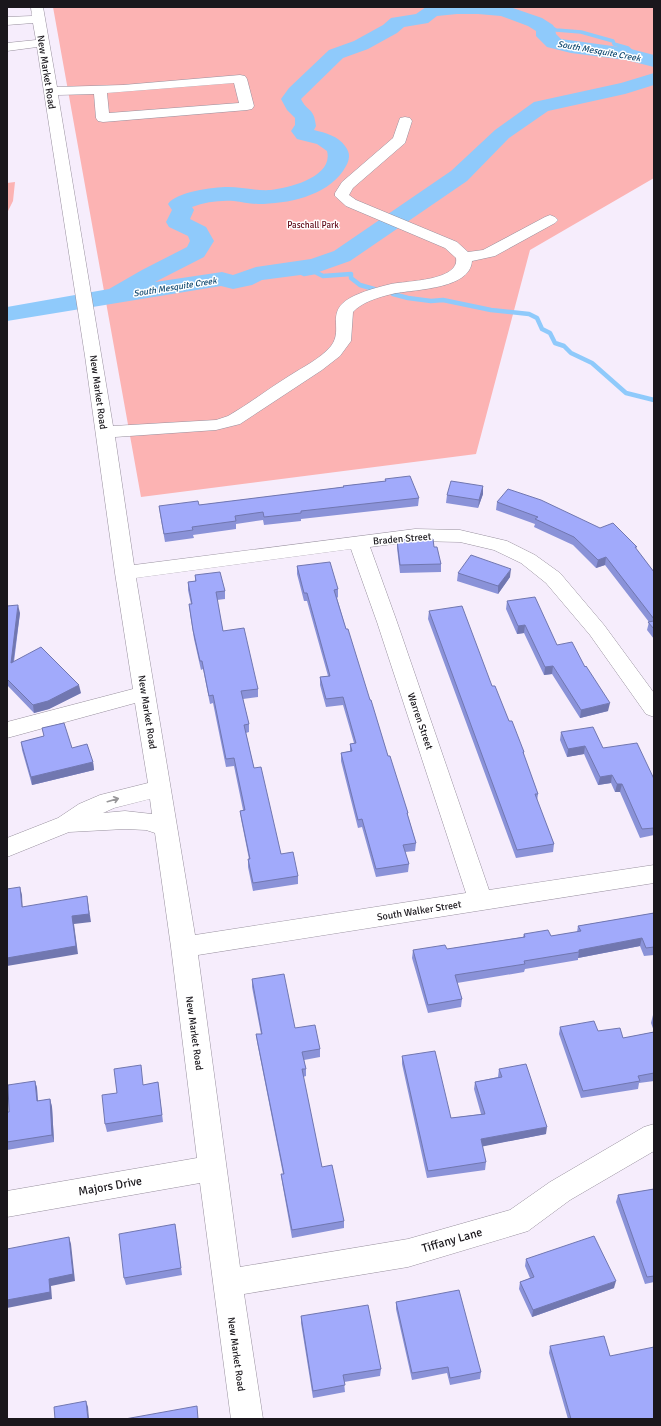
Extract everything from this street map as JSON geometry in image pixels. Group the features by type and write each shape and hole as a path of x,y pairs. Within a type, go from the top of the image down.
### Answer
{"street":[{"path":"7,21 37,13"},
{"name":"New Market Road","path":"37,13 94,356 125,573 184,947 214,1168 227,1283 247,1419"},
{"path":"7,47 42,43"},
{"path":"50,91 100,90 240,79 247,106 104,118 100,90"},
{"path":"105,432 216,425 233,420 322,361 339,348 344,335 344,312 348,305 383,292 446,280 456,275 462,269 465,262 457,249 444,242 351,203 342,196 342,193 347,185 400,140 404,121"},
{"path":"463,257 483,255 550,220"},
{"name":"Braden Street","path":"125,573 414,535 460,536 500,545 528,559 552,578 592,624 654,708"},
{"name":"Warren Street","path":"358,542 387,622 481,901"},
{"path":"7,730 145,693"},
{"path":"66,824 87,810 108,801 160,788"},
{"path":"9,843 66,824 146,820 166,827"},
{"name":"South Walker Street","path":"184,947 654,874"},
{"name":"Tiffany Lane","path":"227,1283 408,1253 518,1221 560,1191 654,1136"},
{"name":"Majors Drive","path":"7,1204 214,1168"}],"green space":[{"name":"Paschall Park","path":"53,7 654,7 654,178 530,250 476,454 141,497"},
{"path":"15,182 13,201 7,213 7,183"}],"building":[{"path":"410,476 419,498 301,511 301,513 264,517 263,512 235,516 236,521 192,527 193,530 164,534 159,506 198,501 199,505 344,487 343,486 386,481 385,479"},
{"path":"451,481 483,486 479,500 447,495"},
{"path":"508,489 541,500 600,528 613,523 637,547 635,547 654,572 654,619 606,557 598,560 574,537 535,519 538,517 497,502"},
{"path":"433,539 434,547 437,547 441,564 400,565 397,540"},
{"path":"471,555 511,569 498,586 458,573"},
{"path":"330,562 338,589 334,590 346,629 348,629 388,756 390,756 416,843 403,845 409,864 376,869 362,819 358,820 341,753 352,751 350,744 356,743 343,697 326,699 320,677 330,676 307,593 304,593 297,566"},
{"path":"220,572 225,591 216,592 223,631 244,628 258,689 241,691 249,724 244,725 254,768 261,767 281,854 293,852 298,876 253,883 248,859 250,859 240,811 245,810 234,758 226,759 213,695 209,696 202,661 200,661 189,604 192,604 188,582 196,581 195,575"},
{"path":"535,597 557,645 572,642 585,667 586,666 610,703 581,710 553,666 545,667 525,625 518,626 507,601"},
{"path":"18,605 11,663 41,647 79,685 48,701 33,705 7,679 7,606"},
{"path":"462,606 492,686 495,686 509,721 512,721 524,752 538,794 535,794 554,844 517,850 429,611"},
{"path":"654,621 654,629 648,622"},
{"path":"64,723 72,748 87,744 93,762 31,777 21,742 44,736 42,728"},
{"path":"593,727 603,748 637,743 654,779 654,828 642,829 622,784 617,784 612,775 600,777 585,746 568,749 561,732"},
{"path":"20,887 22,907 87,896 89,914 72,916 76,946 7,958 7,889"},
{"path":"654,913 654,947 646,948 642,938 579,950 579,952 524,961 525,964 455,975 462,999 428,1005 413,950 445,945 447,949 525,937 524,934 548,930 551,936 581,931 578,926"},
{"path":"284,974 295,1028 315,1025 320,1049 302,1052 306,1069 302,1069 322,1167 332,1165 344,1221 292,1230 281,1174 284,1174 256,1034 262,1034 252,979"},
{"path":"594,1021 598,1031 620,1028 623,1038 654,1032 654,1073 638,1076 640,1081 583,1091 560,1027"},
{"path":"435,1051 451,1118 485,1114 475,1082 502,1077 499,1069 526,1064 547,1127 481,1139 486,1162 428,1171 402,1056"},
{"path":"141,1065 143,1085 158,1082 162,1115 105,1124 102,1095 117,1093 114,1069"},
{"path":"35,1081 37,1101 50,1099 52,1135 7,1142 7,1112 9,1112 8,1085"},
{"path":"654,1189 654,1276 647,1277 618,1195"},
{"path":"175,1224 181,1268 124,1278 119,1234"},
{"path":"594,1236 616,1281 533,1310 520,1282 534,1277 526,1259"},
{"path":"69,1237 73,1274 49,1279 50,1292 7,1300 7,1249"},
{"path":"459,1290 481,1372 450,1378 448,1367 412,1373 396,1302"},
{"path":"368,1305 381,1369 343,1375 345,1385 313,1391 301,1316"},
{"path":"604,1336 610,1356 654,1347 654,1419 571,1419 550,1346"},
{"path":"86,1401 88,1419 55,1419 54,1407"},
{"path":"197,1406 198,1419 125,1419"}],"waterway":[{"name":"South Mesquite Creek","path":"117,295 150,275 196,252 202,241 198,232 177,222 183,210 179,204 195,198 217,194 258,197 278,196 313,186 327,177 337,164 339,156 338,151 332,144 324,140 317,137 304,135 302,131 306,126 305,116 294,106 291,99 296,92 336,54 361,45 390,29 398,22 421,19 432,11 457,8 478,8 504,11 535,22 546,29 546,36 554,43 571,47 627,54 654,61"},
{"path":"537,24 549,26 556,30 581,32 613,41 614,44 628,48 636,56"},
{"name":"South Mesquite Creek","path":"7,314 222,279 233,282 243,280 256,274 316,266 342,256 459,176 502,134 541,106 625,88 654,79"},
{"path":"292,269 304,274 315,272 323,276 351,274 351,278 360,285 374,289"},
{"path":"393,294 408,298 431,301 443,300 491,310 529,314 537,318 542,329 550,333 555,343 564,346 571,353 592,363 626,393 654,400"}]}
